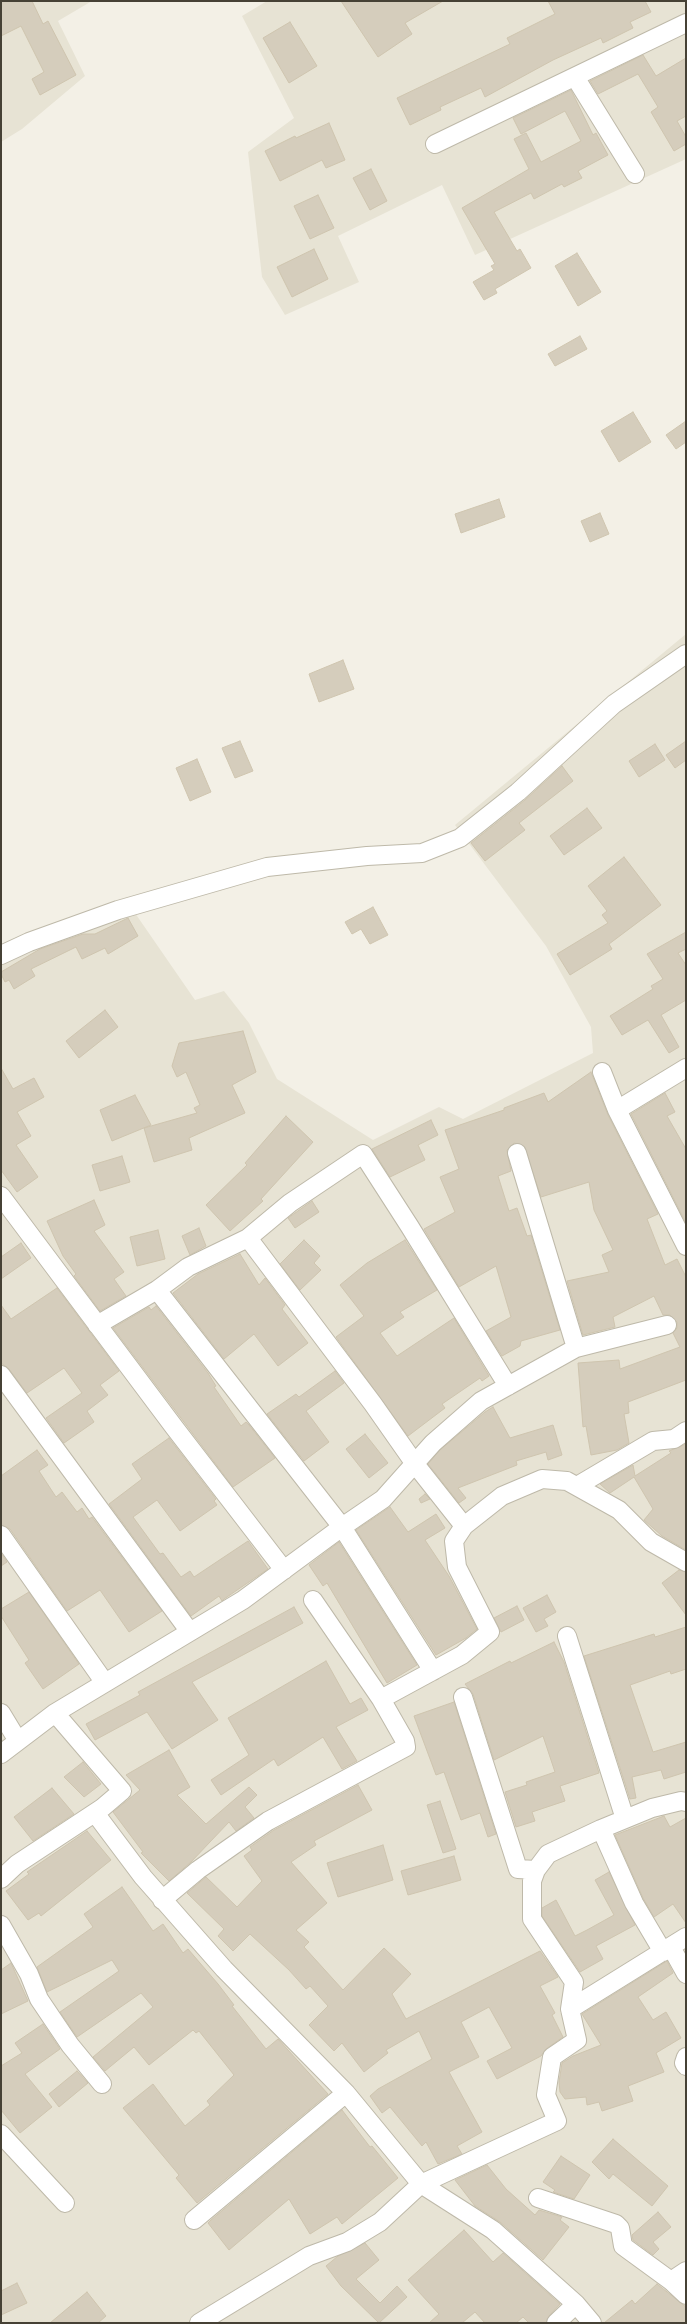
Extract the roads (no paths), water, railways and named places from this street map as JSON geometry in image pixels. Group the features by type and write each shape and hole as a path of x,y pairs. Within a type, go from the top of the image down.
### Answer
{"street":[{"path":"435,144 686,23"},
{"path":"575,77 634,174"},
{"path":"1,955 28,942 118,910 267,867 367,856 422,853 460,838 518,792 614,704 686,654"},
{"path":"618,1110 686,1068"},
{"path":"602,1072 618,1110 686,1246"},
{"path":"517,1153 576,1348"},
{"path":"97,1325 157,1290 188,1267 248,1238 290,1203 363,1154 508,1386"},
{"path":"1,1196 97,1325 284,1570"},
{"path":"248,1238 373,1404 415,1464 464,1526"},
{"path":"157,1290 342,1526 433,1671"},
{"path":"1,1754 55,1713 243,1600 342,1526 383,1499 433,1443 481,1402 576,1348 667,1325"},
{"path":"1,1375 190,1632"},
{"path":"577,1486 653,1441 674,1439 686,1431"},
{"path":"381,1699 462,1655 490,1632 457,1567 454,1541 464,1526 502,1496 542,1479 567,1481 619,1510 651,1542 686,1562"},
{"path":"1,1536 105,1683"},
{"path":"162,1900 198,1870 268,1821 406,1747 406,1741 381,1699 313,1600"},
{"path":"566,1636 625,1819"},
{"path":"464,1697 518,1870 536,1870"},
{"path":"1,1713 18,1741"},
{"path":"1,1879 17,1864 95,1813 122,1791 55,1713"},
{"path":"199,2323 309,2256 347,2242 380,2222 421,2184 557,2121 546,2095 552,2057 577,2040 570,2009 574,1982 532,1919 532,1881 536,1870 548,1854 601,1829 652,1808 681,1801 686,1802"},
{"path":"95,1813 162,1900 224,1969 346,2093 421,2184 494,2230 576,2304 592,2323"},
{"path":"601,1829 634,1903 686,1974"},
{"path":"1,1925 29,1974 39,1999 70,2045 102,2084"},
{"path":"570,2009 686,1937"},
{"path":"686,2057 684,2063 686,2066"},
{"path":"194,2220 346,2093"},
{"path":"1,2134 65,2203"},
{"path":"538,2198 616,2224 620,2228 622,2246 672,2281 686,2295"},
{"path":"672,2281 686,2270"},
{"path":"556,2323 576,2304"}]}
